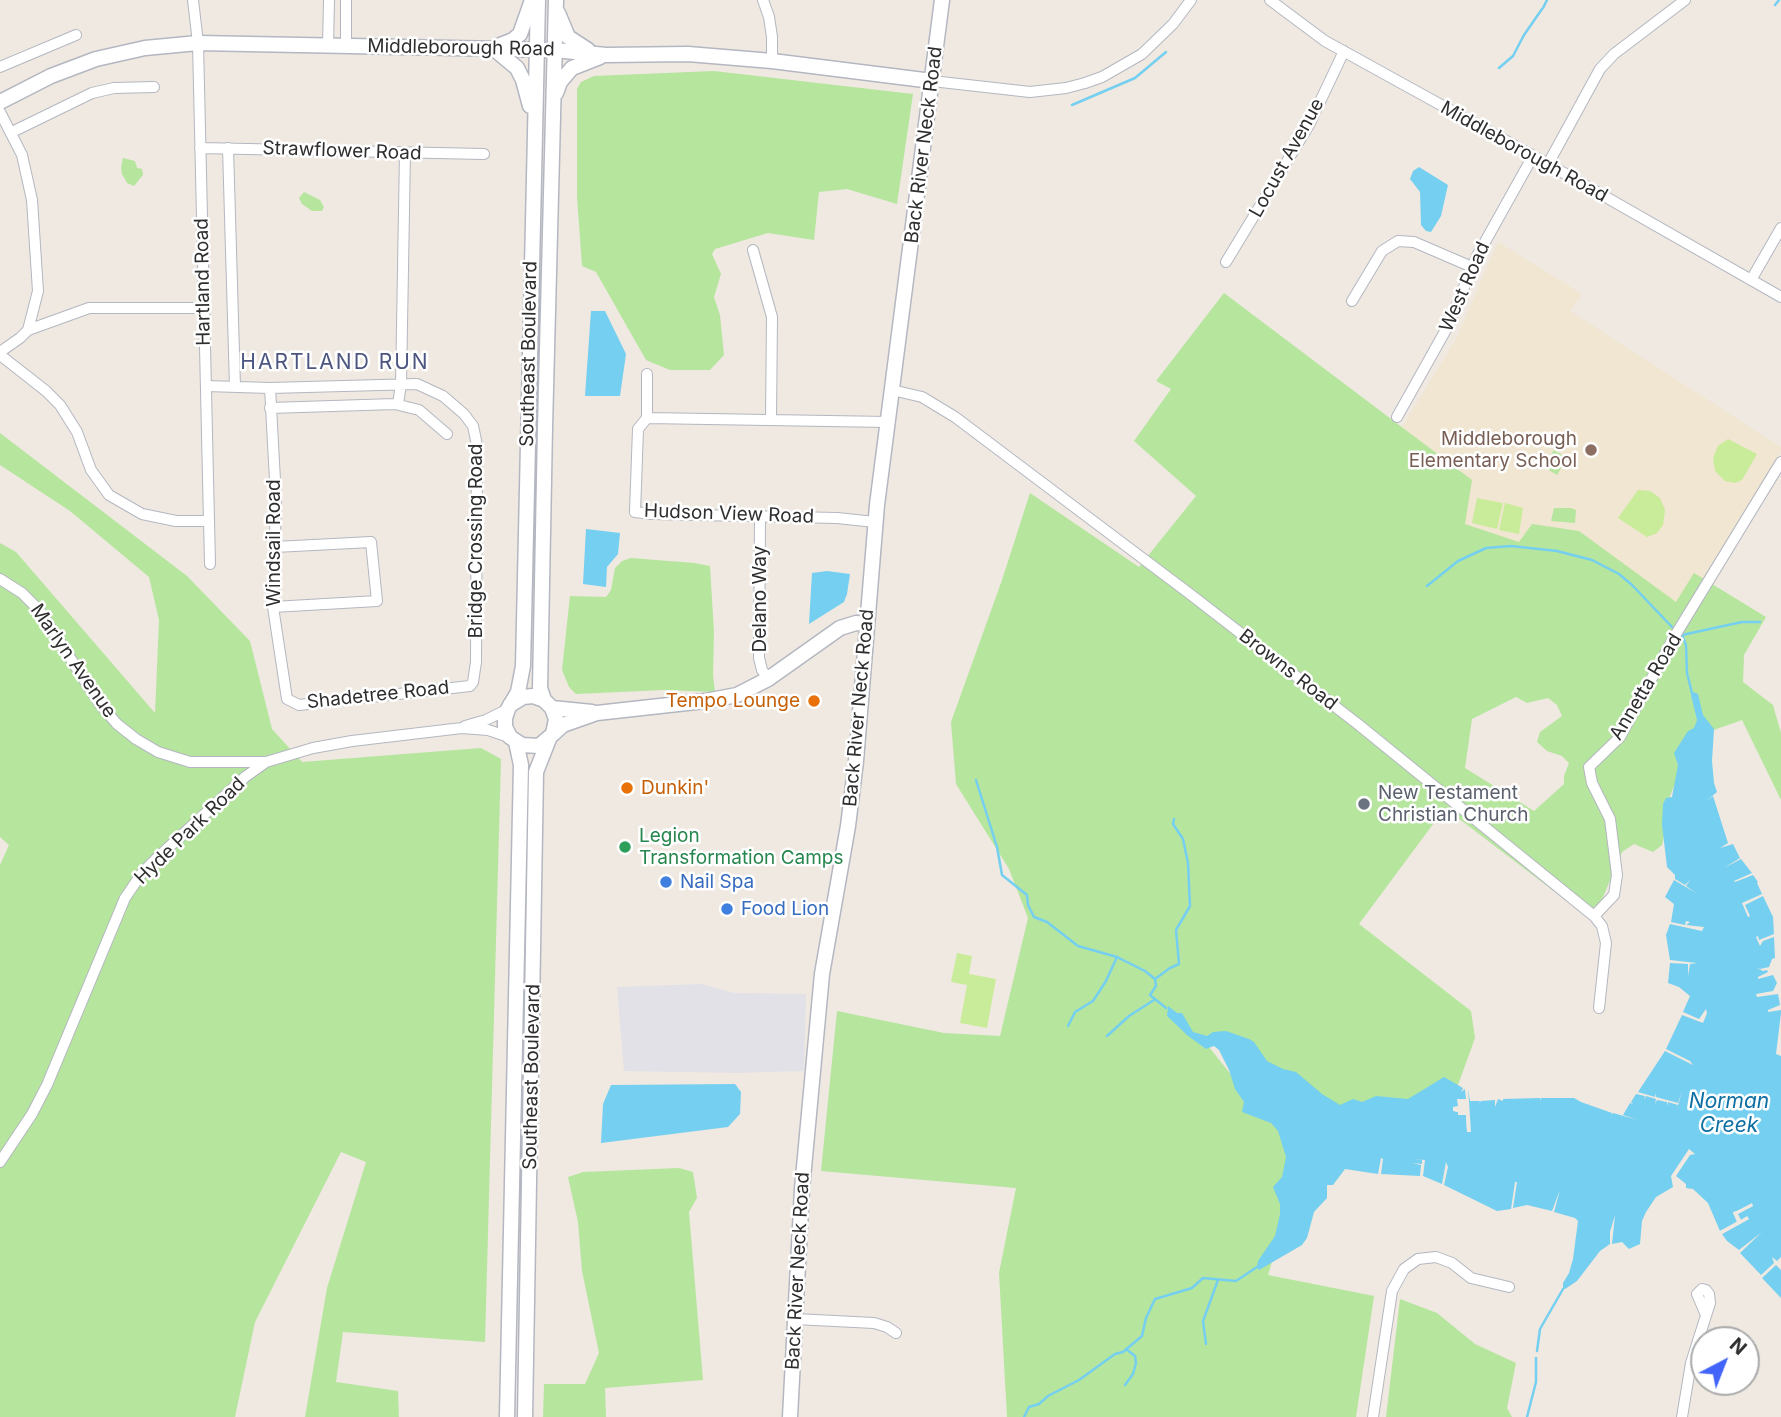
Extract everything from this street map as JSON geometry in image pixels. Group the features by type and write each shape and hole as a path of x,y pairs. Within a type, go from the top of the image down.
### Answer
{"main road":[{"path":"492,48 513,40 520,34 532,0"},
{"name":"Southeast Boulevard","path":"509,707 519,692 523,666 538,0"},
{"name":"Back River Neck Road","path":"790,1417 802,1189 822,974 853,786 875,523 942,0"},
{"path":"556,4 568,37 585,49 606,55"},
{"name":"Southeast Boulevard","path":"548,704 540,688 556,4"},
{"name":"Middleborough Road","path":"0,103 51,76 96,59 145,48 198,43 537,49 606,55 688,54 772,61 932,81"},
{"path":"492,48 517,68 523,79 534,124"},
{"path":"552,104 561,82 572,68 606,55"},
{"path":"597,713 548,704 533,696 523,697 509,707 505,727 513,740 540,746 563,725 597,713 724,698 768,679 840,628 856,623 867,624"},
{"path":"548,704 556,719 551,737"},
{"name":"Southeast Boulevard","path":"525,1417 536,772 551,737"},
{"name":"Southeast Boulevard","path":"507,1417 521,765 520,753 513,740"}],"street":[{"name":"Hartland Road","path":"193,0 198,43 210,564"},
{"path":"328,46 329,0"},
{"path":"346,0 346,46"},
{"path":"763,0 772,37 772,61"},
{"path":"932,81 1030,92 1085,83 1102,77 1142,54 1173,24 1191,0"},
{"name":"Middleborough Road","path":"1270,0 1309,30 1344,51 1781,297"},
{"path":"1548,164 1606,62 1685,0"},
{"path":"0,67 76,35"},
{"name":"Locust Avenue","path":"1226,262 1308,125 1344,51"},
{"path":"12,132 79,97 114,88 154,87"},
{"path":"0,112 22,155 30,183 38,290 28,330"},
{"name":"Strawflower Road","path":"200,148 484,154"},
{"path":"228,148 235,387"},
{"path":"398,404 401,384 405,153"},
{"name":"West Road","path":"1397,417 1444,335 1472,267 1533,156"},
{"path":"1751,280 1781,228"},
{"path":"1352,301 1382,251 1398,241 1414,242 1472,267"},
{"path":"753,250 772,317 771,419"},
{"path":"203,308 89,308 28,330 0,354 46,390 66,412 77,432 91,470 109,495 142,514 176,521 209,521"},
{"name":"Hudson View Road","path":"647,374 647,418 638,429 635,512 837,518 875,523"},
{"name":"Bridge Crossing Road","path":"206,386 417,384 443,396 464,414 473,426 475,434 478,500 475,675 470,686"},
{"name":"Windsail Road","path":"270,387 276,499 273,607 287,699"},
{"name":"Browns Road","path":"892,390 922,397 955,417 1350,718 1594,916"},
{"path":"270,408 398,404 425,414 447,434"},
{"path":"647,418 888,422"},
{"name":"Annetta Road","path":"1594,916 1614,895 1617,875 1610,819 1592,783 1589,767 1620,737 1674,639 1781,462"},
{"name":"Delano Way","path":"760,517 759,659 768,679"},
{"path":"273,607 377,601 371,542 275,547"},
{"name":"Marlyn Avenue","path":"0,579 22,593 40,611 99,702 117,723 136,739 158,752 190,762 266,762"},
{"name":"Shadetree Road","path":"287,699 299,705 470,686"},
{"name":"Hyde Park Road","path":"462,728 486,720 509,707"},
{"name":"Hyde Park Road","path":"0,1162 32,1114 47,1085 114,922 133,886 142,873 245,777 266,762 313,748 352,741 462,728 488,730 513,740"},
{"path":"1594,916 1602,926 1606,943 1599,1008"},
{"path":"1373,1417 1392,1291 1404,1269 1418,1259 1436,1257 1452,1263 1471,1278 1508,1287"},
{"path":"1682,1417 1691,1363 1706,1315"},
{"path":"795,1320 874,1323 896,1333"}],"shaded area":[{"name":"Middleborough Elementary School","path":"1498,242 1582,294 1570,311 1781,447 1781,452 1676,624 1379,486 1410,434 1402,427 1456,339"},
{"path":"701,984 734,993 806,994 804,1071 624,1071 617,987"}],"green space":[{"path":"714,71 913,94 897,204 847,189 819,192 814,240 768,233 715,249 712,254 721,274 714,297 720,315 724,355 710,370 670,370 646,360 596,272 582,266 577,197 577,89 581,82 594,76"},
{"path":"123,158 135,161 137,168 142,169 143,175 134,186 127,183 122,174"},
{"path":"304,192 320,200 324,207 322,211 312,211 302,204 299,198"},
{"path":"1224,293 1472,480 1465,524 1519,542 1532,524 1579,531 1676,602 1694,573 1766,617 1744,655 1743,682 1773,705 1781,733 1781,800 1742,720 1694,737 1666,806 1666,827 1662,845 1653,852 1634,844 1622,852 1593,921 1445,808 1359,924 1471,1011 1475,1038 1458,1085 1409,1101 1333,1107 1201,1037 1236,1081 1287,1125 1291,1171 1268,1275 1374,1296 1356,1417 1007,1417 999,1273 1016,1188 821,1171 837,1011 944,1033 1000,1036 1028,918 1009,869 956,784 951,722 1030,493 1139,567 1196,496 1134,441 1171,389 1156,381","holes":["1516,697 1527,703 1548,698 1557,705 1562,716 1540,732 1537,742 1569,763 1564,784 1534,811 1465,768 1472,719"]},
{"path":"0,433 187,576 250,641 272,729 302,762 481,748 501,759 485,1342 343,1332 336,1382 398,1391 399,1417 305,1417 327,1288 366,1162 341,1152 255,1322 235,1417 0,1417 0,865 9,845 0,837 0,543 16,552 155,713 159,620 149,577 70,511 0,465"},
{"path":"1728,439 1757,454 1742,480 1735,483 1725,481 1715,471 1713,458 1718,446"},
{"path":"1554,450 1567,458 1557,475 1544,467"},
{"path":"1638,490 1650,491 1660,498 1665,510 1663,525 1657,533 1647,537 1618,518"},
{"path":"1477,498 1503,503 1497,529 1472,523"},
{"path":"1505,503 1523,508 1519,534 1499,530"},
{"path":"1554,508 1576,510 1575,523 1551,521"},
{"path":"631,558 710,566 715,692 664,690 576,694 569,687 562,670 570,596 606,597 611,590 615,568 622,561"},
{"path":"957,953 972,956 969,974 996,979 987,1028 960,1023 967,985 951,982"},
{"path":"679,1168 693,1172 697,1198 689,1212 703,1380 605,1388 606,1417 543,1417 544,1384 585,1384 599,1353 582,1271 578,1222 568,1177 583,1172"},
{"path":"1400,1299 1437,1313 1475,1344 1516,1363 1507,1408 1512,1417 1386,1417"}],"water":[{"path":"1419,167 1448,185 1441,216 1431,232 1421,225 1420,192 1410,179 1413,171"},
{"path":"591,311 605,311 626,354 620,396 585,396"},
{"path":"586,529 620,533 618,554 607,567 606,587 583,584"},
{"path":"827,571 850,574 847,594 844,602 809,624 812,573"},
{"name":"Norman Creek","path":"1693,692 1698,694 1703,715 1714,729 1712,761 1717,792 1705,802 1713,796 1728,843 1720,848 1733,844 1740,858 1724,868 1741,859 1752,873 1734,881 1753,875 1762,894 1742,903 1748,917 1750,916 1745,905 1763,896 1773,917 1774,934 1759,940 1758,936 1756,937 1760,946 1763,941 1774,937 1775,958 1769,967 1755,967 1763,971 1767,970 1768,972 1758,979 1773,975 1777,983 1773,991 1756,994 1757,997 1778,994 1780,1005 1768,1012 1781,1010 1776,1054 1781,1056 1781,1257 1777,1261 1772,1257 1774,1263 1761,1275 1740,1253 1762,1232 1739,1250 1727,1241 1722,1234 1749,1219 1747,1217 1741,1220 1737,1214 1753,1206 1733,1212 1738,1221 1720,1231 1708,1203 1693,1189 1686,1188 1686,1184 1676,1176 1690,1155 1695,1154 1689,1149 1671,1176 1673,1187 1656,1197 1646,1212 1642,1221 1640,1244 1629,1249 1622,1242 1612,1244 1615,1215 1610,1244 1600,1251 1577,1281 1565,1289 1563,1283 1573,1259 1578,1221 1554,1212 1560,1190 1552,1211 1527,1205 1513,1208 1515,1182 1511,1209 1497,1211 1444,1185 1448,1167 1446,1162 1442,1184 1423,1176 1425,1160 1413,1159 1422,1160 1422,1164 1412,1163 1421,1165 1420,1176 1381,1174 1381,1158 1378,1174 1345,1169 1333,1185 1327,1185 1327,1198 1314,1212 1307,1238 1302,1245 1259,1270 1258,1261 1275,1236 1280,1214 1280,1204 1273,1187 1282,1177 1286,1157 1278,1131 1271,1123 1242,1112 1244,1102 1235,1089 1219,1050 1214,1046 1206,1049 1187,1035 1167,1016 1168,1006 1177,1013 1182,1013 1193,1032 1207,1036 1213,1032 1226,1031 1249,1039 1267,1061 1296,1072 1340,1105 1353,1099 1362,1102 1376,1096 1408,1099 1444,1077 1463,1088 1461,1092 1465,1089 1467,1101 1458,1099 1458,1106 1454,1111 1466,1114 1467,1131 1468,1090 1470,1101 1480,1101 1479,1103 1495,1100 1495,1107 1498,1099 1503,1101 1540,1098 1541,1101 1541,1098 1574,1098 1612,1113 1611,1115 1613,1113 1638,1120 1623,1115 1630,1103 1633,1104 1631,1102 1636,1094 1645,1096 1644,1100 1646,1096 1656,1099 1655,1104 1657,1100 1667,1102 1667,1106 1668,1102 1678,1105 1675,1116 1682,1091 1678,1103 1656,1097 1656,1093 1655,1097 1638,1092 1665,1051 1693,1065 1666,1049 1682,1015 1703,1023 1707,1013 1706,1009 1699,1019 1683,1012 1690,996 1679,987 1668,983 1670,963 1688,964 1688,976 1690,964 1697,963 1670,960 1666,935 1670,924 1702,931 1704,927 1686,925 1690,922 1686,921 1685,925 1671,922 1674,904 1665,897 1674,880 1696,893 1686,886 1690,880 1685,885 1675,879 1675,875 1667,867 1662,825 1663,804 1666,798 1672,797 1678,765 1674,753 1688,731 1694,728 1697,720 1691,695"},
{"path":"735,1084 741,1092 740,1114 728,1127 601,1143 603,1104 611,1085"},
{"path":"1776,1265 1781,1270 1781,1298 1762,1278"}],"pier":[{"path":"1465,1089 1468,1090 1471,1132 1467,1132 1466,1115 1458,1115 1458,1112 1453,1111 1453,1107 1458,1106 1457,1099 1466,1099"},
{"path":"1752,1203 1753,1206 1738,1214 1741,1220 1747,1216 1749,1219 1722,1234 1720,1231 1737,1222 1733,1213"}],"waterway":[{"path":"1543,8 1547,0"},
{"path":"1775,5 1779,0"},
{"path":"1499,68 1513,56 1542,9"},
{"path":"1072,105 1135,78 1166,52"},
{"path":"1427,586 1458,561 1486,548 1511,546 1557,551 1592,560 1619,574 1672,627"},
{"path":"1692,693 1687,673 1686,645 1682,635 1742,622 1760,622"},
{"path":"976,780 997,847 1002,875 1027,895 1034,917 1047,922 1078,946 1117,957 1155,979"},
{"path":"1166,1008 1150,995 1156,986 1155,979 1179,964 1176,930 1190,906 1188,863 1183,839 1173,824 1174,819"},
{"path":"1068,1026 1075,1012 1093,1001 1117,957"},
{"path":"1107,1036 1129,1016 1154,1000"},
{"path":"1024,1417 1029,1407 1039,1404 1048,1396 1079,1380 1115,1354 1123,1352 1142,1336 1146,1318 1155,1299 1192,1288 1203,1278 1236,1281 1257,1267"},
{"path":"1206,1344 1203,1321 1218,1280"},
{"path":"1537,1351 1540,1329 1563,1289"},
{"path":"1125,1385 1133,1374 1136,1363 1135,1356 1126,1349"},
{"path":"1527,1417 1536,1382 1536,1358"}],"place":[{"name":"Middleborough Elementary School","path":"1591,450"},
{"name":"Tempo Lounge","path":"814,701"},
{"name":"Dunkin'","path":"627,788"},
{"name":"New Testament Christian Church","path":"1364,804"},
{"name":"Legion Transformation Camps","path":"625,847"},
{"name":"Nail Spa","path":"666,882"},
{"name":"Food Lion","path":"727,909"}],"district":[{"name":"HARTLAND RUN","path":"335,363"}]}
